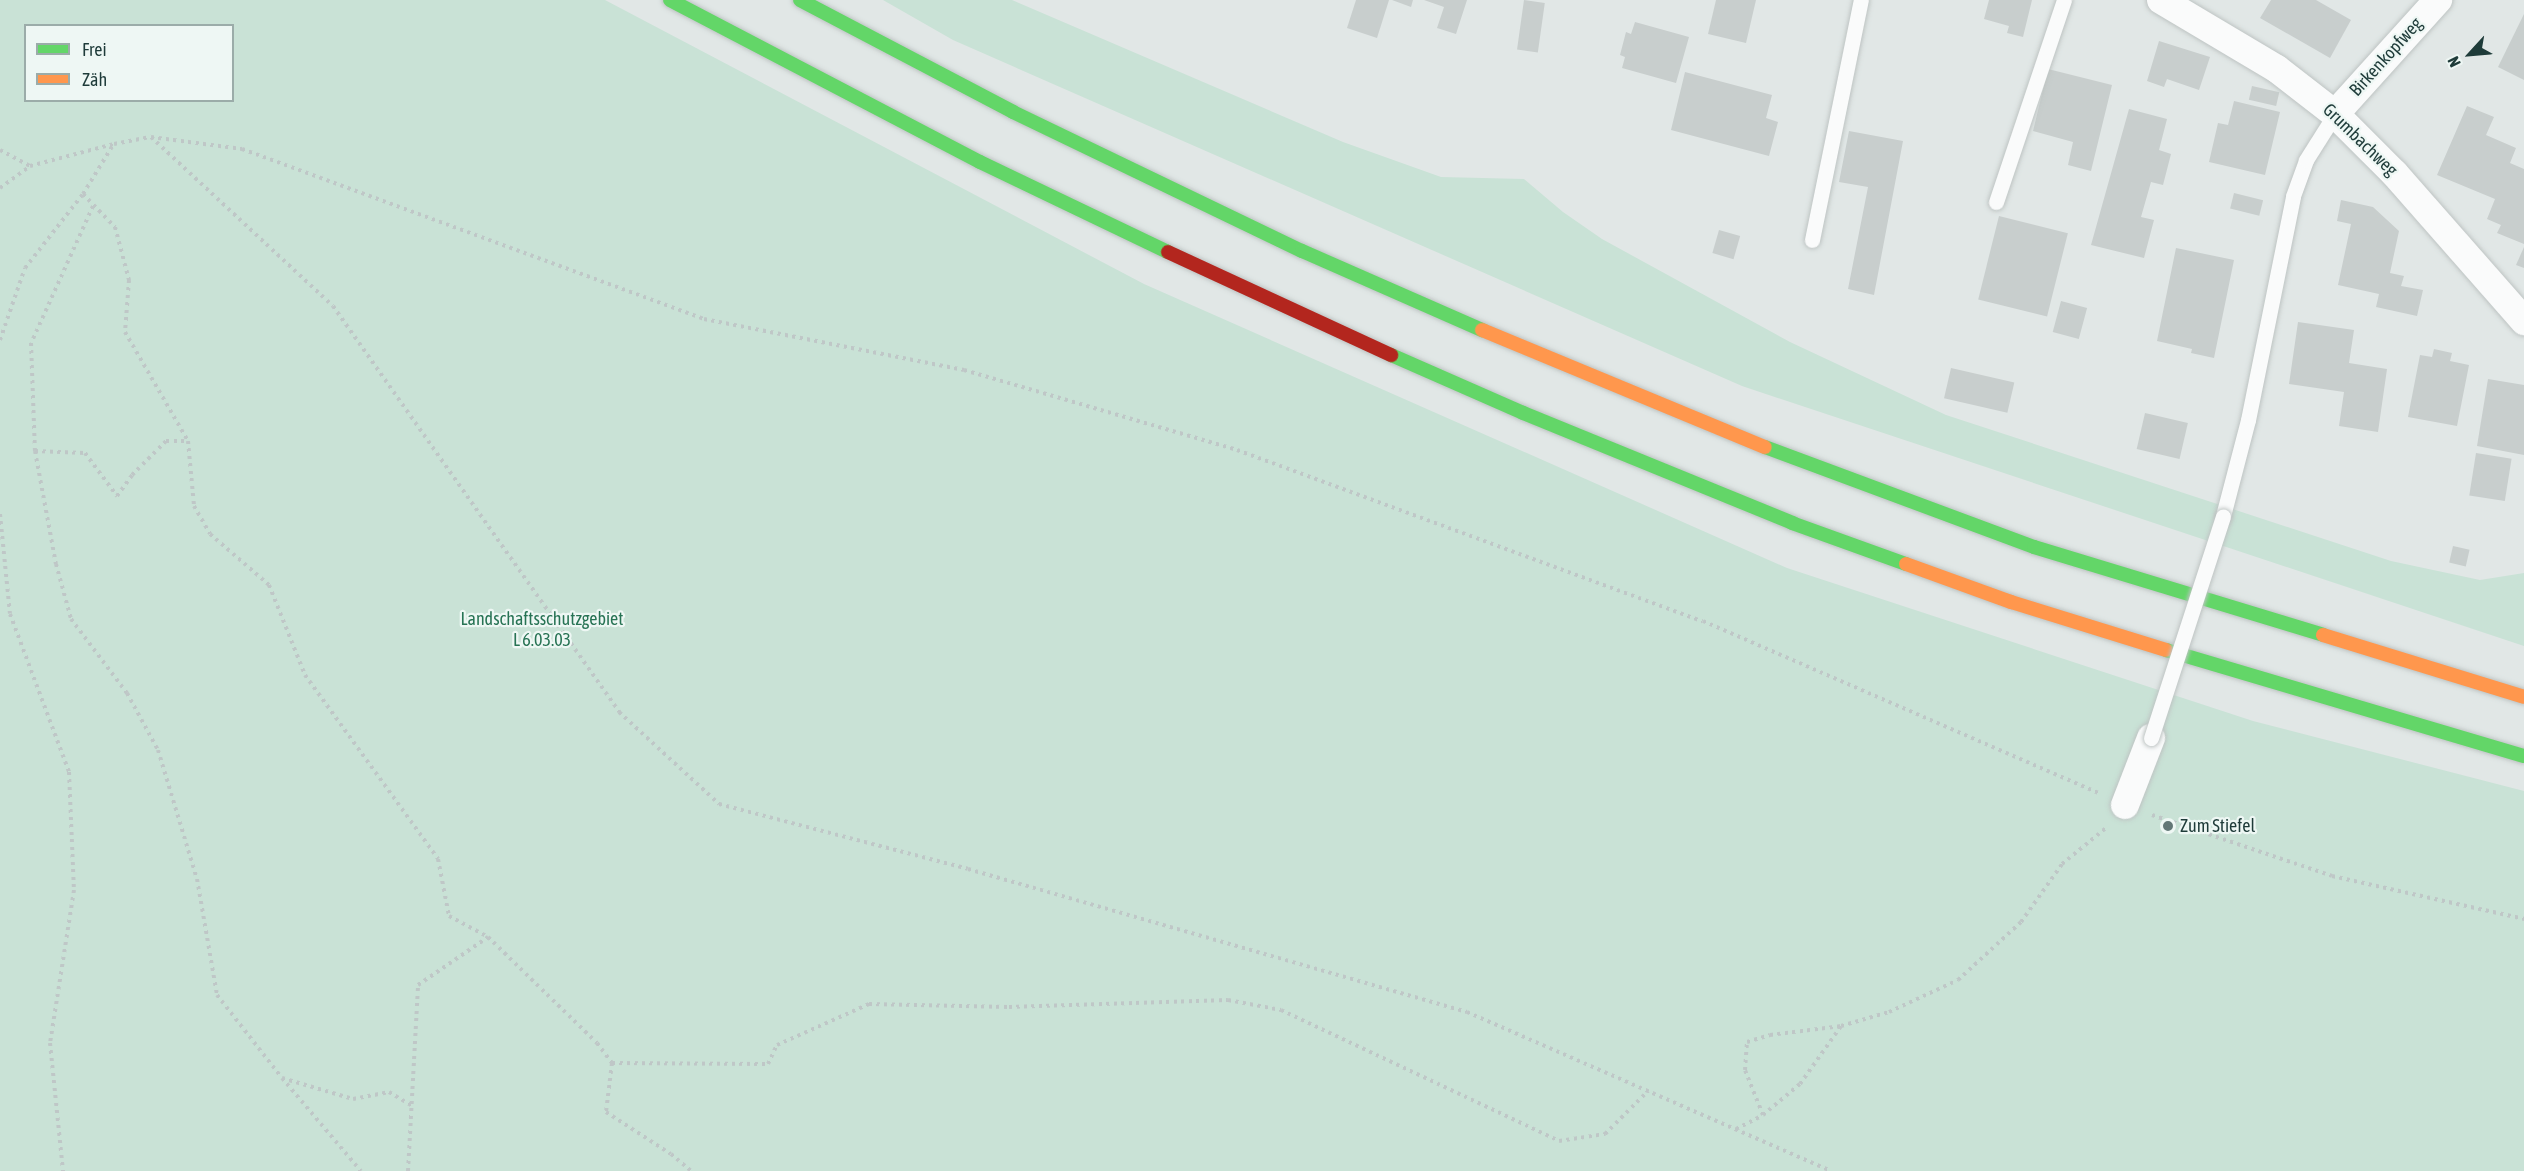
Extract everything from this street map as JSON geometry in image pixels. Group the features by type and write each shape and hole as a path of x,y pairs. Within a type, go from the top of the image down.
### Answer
{"highway":[{"path":"670,0 991,167 1265,299 1523,413 1792,523 2011,602 2237,672 2524,756"},
{"path":"800,0 1012,112 1302,250 1550,360 1918,507 2034,547 2524,697"}],"street":[{"name":"Grumbachweg","path":"2161,0 2277,69 2335,114 2403,182 2524,321"},
{"name":"Birkenkopfweg","path":"2335,114 2438,0"},
{"path":"2125,806 2151,738"}],"lane":[{"path":"1812,240 1861,0"},
{"path":"1996,202 2064,0"},
{"path":"2151,738 2223,516 2248,420 2293,196 2306,160 2335,114"}],"path":[{"path":"151,137 333,306 619,712 719,804 968,869 1467,1012 1831,1171"},
{"path":"0,188 30,166 114,144 151,137 242,149 704,319 963,370 1237,450 1703,621 2015,755 2125,806 2332,876 2524,919"},
{"path":"0,340 25,268 83,194 114,144"},
{"path":"0,150 30,166"},
{"path":"83,194 115,227 129,280 125,332 188,441 194,506 210,534 269,585 305,675 438,859 449,916 488,937 597,1043 612,1063 606,1112 671,1154 691,1171"},
{"path":"93,206 31,343 35,451 56,564 71,619 127,693 158,750 197,879 217,995 282,1078 361,1171"},
{"path":"35,451 86,453 117,496 132,475 166,441 188,441"},
{"path":"0,514 10,614 69,772 74,890 50,1043 63,1171"},
{"path":"1764,1115 1745,1070 1747,1042 1770,1035 1841,1026 1889,1012 1958,980 2022,922 2062,864 2099,836 2125,806"},
{"path":"408,1171 418,985 488,937"},
{"path":"612,1063 768,1064 777,1045 869,1004 1009,1007 1228,1000 1281,1010 1559,1141 1605,1134 1648,1091"},
{"path":"1735,1129 1764,1115 1800,1084 1841,1026"},
{"path":"282,1078 353,1099 389,1092 412,1106"},
{"path":"1815,1165 1820,1171"}],"green space":[{"name":"Landschaftsschutzgebiet L 6.03.03","path":"0,0 605,0 1144,284 1787,568 2253,721 2524,791 2524,1171 0,1171"},
{"path":"883,0 1012,0 1343,142 1441,177 1524,179 1563,212 1602,239 1790,342 1946,415 2391,561 2480,580 2524,573 2524,646 1742,386 953,40"}],"building":[{"path":"1356,0 1389,0 1377,38 1347,28"},
{"path":"1392,0 1413,0 1411,7"},
{"path":"1424,0 1467,0 1456,34 1437,28 1444,7"},
{"path":"1524,0 1545,3 1538,52 1517,50"},
{"path":"1716,0 1756,0 1746,43 1708,34"},
{"path":"1989,0 2032,0 2023,37 2007,33 2009,26 1984,19"},
{"path":"2271,0 2316,0 2351,20 2330,58 2260,18"},
{"path":"2524,14 2524,80 2498,67"},
{"path":"1635,22 1689,37 1676,83 1622,68 1625,57 1620,55 1626,32 1631,34"},
{"path":"2159,41 2210,57 2199,90 2167,79 2164,87 2147,81"},
{"path":"2048,69 2112,85 2091,171 2068,165 2073,142 2033,131"},
{"path":"1685,72 1772,95 1766,118 1778,122 1769,156 1671,130"},
{"path":"2252,86 2279,92 2276,106 2249,100"},
{"path":"2234,101 2280,112 2265,175 2209,162 2218,123 2228,125"},
{"path":"2467,106 2494,117 2486,135 2516,148 2510,163 2524,169 2524,244 2497,233 2501,225 2487,219 2495,199 2437,175"},
{"path":"2129,109 2167,119 2159,150 2171,154 2163,185 2151,182 2141,217 2154,220 2144,258 2091,245"},
{"path":"1849,131 1903,141 1874,295 1848,289 1868,187 1839,182"},
{"path":"2234,193 2263,200 2259,216 2230,209"},
{"path":"2341,200 2373,207 2399,231 2390,273 2404,276 2401,286 2423,290 2417,316 2376,307 2379,294 2338,285 2351,224 2337,221"},
{"path":"1999,216 2068,233 2047,317 1978,299"},
{"path":"1719,230 1740,236 1734,259 1712,253"},
{"path":"2524,247 2524,268 2516,265"},
{"path":"2176,248 2234,260 2214,358 2191,353 2192,349 2157,341"},
{"path":"2061,301 2087,308 2079,339 2053,332"},
{"path":"2298,322 2354,330 2349,363 2387,369 2378,432 2339,426 2344,392 2289,384"},
{"path":"2434,349 2452,353 2450,361 2469,365 2457,426 2408,417 2420,355 2432,357"},
{"path":"1951,368 2014,383 2007,413 1944,398"},
{"path":"2488,379 2524,385 2524,455 2477,446"},
{"path":"2145,413 2188,423 2180,459 2137,449"},
{"path":"2476,453 2512,459 2505,501 2469,495"},
{"path":"2453,546 2470,550 2466,566 2449,563"}],"traffic: fast":[{"path":"670,0 980,162 1168,252"},
{"path":"800,0 1013,112 1302,251 1482,330"},
{"path":"1391,355 1523,413 1792,523 1906,564"},
{"path":"1765,447 2034,547 2323,635"},
{"path":"2166,650 2524,756"}],"traffic: slow":[{"path":"1482,330 1765,447"},
{"path":"1906,564 2011,602 2166,650"},
{"path":"2323,635 2524,697"}],"traffic: jam":[{"path":"1168,252 1391,355"}],"place":[{"name":"Zum Stiefel","path":"2168,826"}]}
